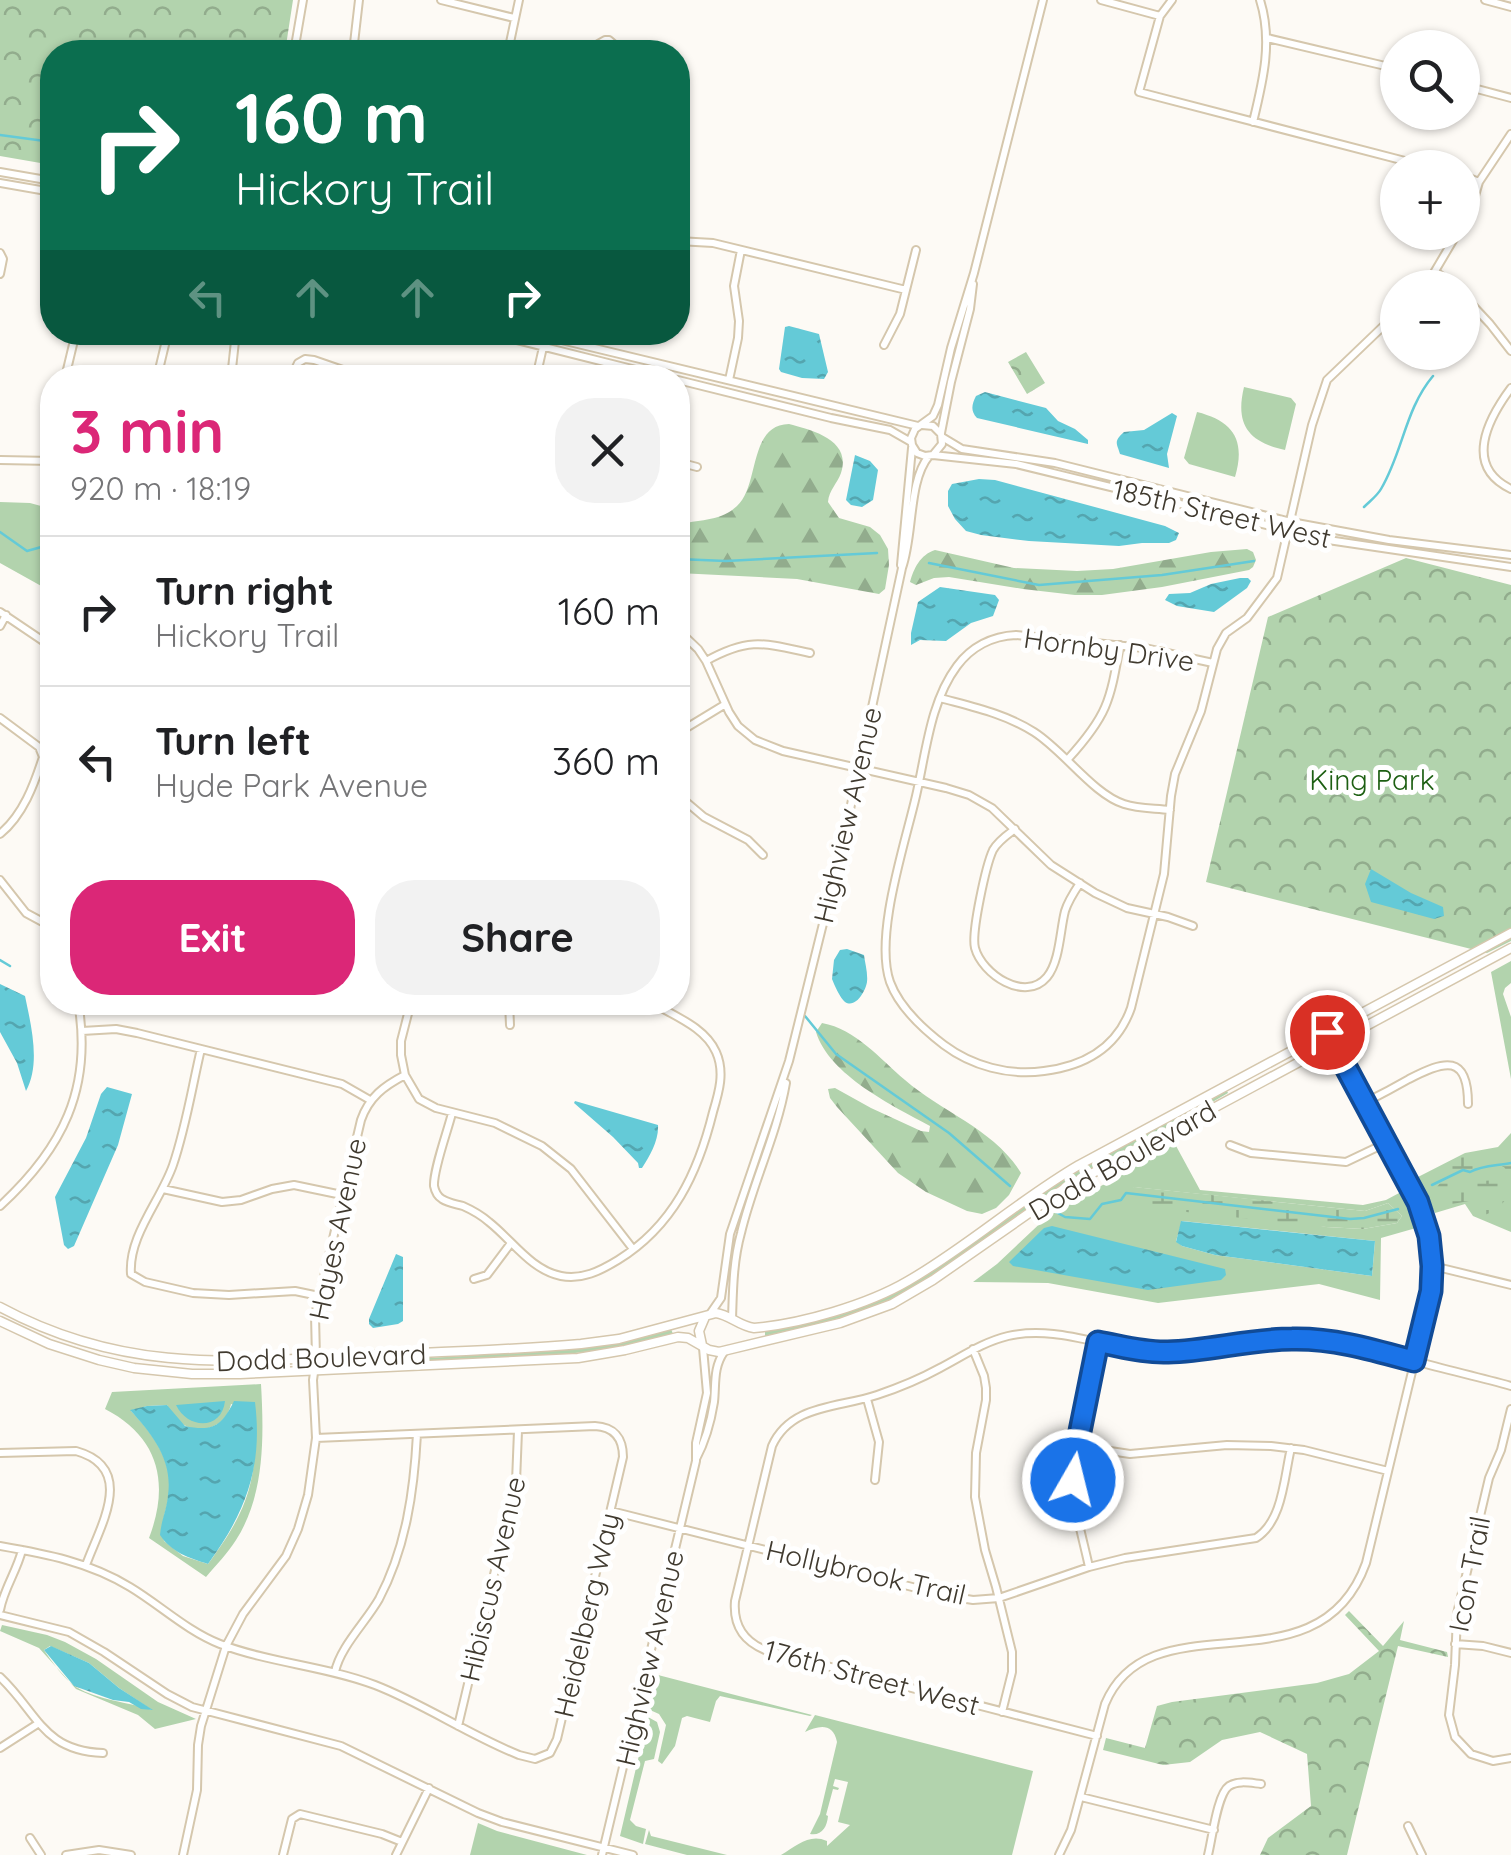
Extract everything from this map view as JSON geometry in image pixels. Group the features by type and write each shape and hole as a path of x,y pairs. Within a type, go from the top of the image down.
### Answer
{"main road":[{"name":"Dodd Boulevard","path":"732,1319 746,1327 762,1327 844,1308 883,1294 926,1270 1048,1183 1511,933"},
{"name":"Dodd Boulevard","path":"726,1350 840,1323 892,1304 933,1280 1064,1188 1511,948"},
{"name":"Dodd Boulevard","path":"0,1307 67,1336 138,1355 216,1361 581,1344 708,1315"},
{"path":"719,1313 732,1319 735,1335 726,1350 713,1351 702,1346 698,1331 708,1315 719,1313"},
{"name":"Dodd Boulevard","path":"0,1322 99,1360 134,1368 216,1375 578,1358 682,1337 702,1346"}],"street":[{"path":"296,40 303,0"},
{"path":"354,40 359,0"},
{"path":"440,0 514,18"},
{"path":"510,40 519,0"},
{"name":"Highview Avenue","path":"902,568 912,433 936,412 1043,0"},
{"path":"1101,0 1160,16"},
{"path":"1172,0 1160,16 1139,92 1380,155"},
{"path":"1254,122 1267,38 1260,0"},
{"path":"1485,0 1511,7"},
{"path":"1267,38 1380,65"},
{"path":"1480,90 1511,98"},
{"path":"1480,180 1511,134"},
{"path":"0,172 40,179"},
{"path":"0,182 40,190"},
{"path":"690,241 906,290"},
{"path":"728,380 738,338 734,286 741,250"},
{"path":"884,345 899,319 916,250"},
{"path":"0,253 0,274"},
{"name":"Highview Avenue","path":"732,1319 733,1280 741,1232 775,1130 908,551 920,470 941,447 948,393 970,310 974,273"},
{"path":"1480,313 1511,351"},
{"path":"1212,663 1226,634 1247,618 1278,578 1315,415 1327,380 1380,329"},
{"path":"534,345 615,365"},
{"path":"586,345 667,365"},
{"path":"539,365 542,347"},
{"path":"297,365 310,359 328,365"},
{"path":"690,371 933,426 942,435"},
{"path":"690,383 890,430 921,455 931,455"},
{"path":"1511,388 1494,412 1484,437 1484,452 1494,478 1511,488"},
{"name":"185th Street West","path":"942,435 962,449 1098,472 1291,522 1389,540 1511,555"},
{"name":"185th Street West","path":"931,455 1016,464 1289,531 1511,567"},
{"path":"0,460 40,461"},
{"path":"690,465 697,467"},
{"path":"0,626 3,613 40,639"},
{"name":"Hornby Drive","path":"1016,636 1120,645 1212,663 1200,711 1175,774 1164,874 1129,1014 1116,1036 1100,1052 1075,1064 1034,1072 998,1070 960,1055 934,1037 904,1007 888,972 888,915 940,698 959,664 977,648 998,638 1016,636"},
{"path":"690,641 706,661 738,726 762,744 962,792 999,813 1046,861 1080,884 1115,903 1193,926"},
{"path":"706,661 752,643 810,653"},
{"path":"1068,759 1096,727 1107,706 1120,645"},
{"path":"940,698 1012,720 1036,732 1120,803 1170,810"},
{"path":"690,725 724,704"},
{"path":"0,718 40,747"},
{"path":"0,834 22,809 40,764"},
{"path":"690,806 748,840 763,855"},
{"path":"1015,828 994,850 974,929 977,955 992,974 1022,986 1036,985 1045,978 1054,962 1067,906 1080,884"},
{"path":"0,880 26,913 40,921"},
{"path":"0,1206 30,1178 61,1132 76,1090 80,1015"},
{"path":"407,1015 401,1055 405,1076 423,1103 505,1126 542,1146 588,1190 633,1248"},
{"path":"510,1015 510,1025"},
{"path":"452,1112 436,1172 435,1191 444,1200 486,1219 544,1270 573,1277 601,1270 661,1224 687,1188 704,1149 721,1081 719,1060 708,1039 674,1015"},
{"path":"82,1030 116,1029 201,1049 342,1084 370,1100"},
{"path":"1060,1855 1068,1840 1106,1704 1125,1672 1140,1661 1170,1651 1292,1634 1314,1626 1341,1606 1366,1564 1431,1291 1432,1266 1422,1211 1327,1032"},
{"path":"201,1049 176,1153 136,1241 130,1267 134,1278 169,1289 205,1294 295,1291 318,1296"},
{"name":"Highview Avenue","path":"708,1315 721,1298 733,1224 789,1061"},
{"path":"1366,1102 1444,1064 1464,1076 1468,1104"},
{"name":"Hayes Avenue","path":"182,1855 197,1790 198,1745 226,1646 295,1538 311,1480 316,1438 314,1322 361,1120 370,1100 405,1076"},
{"path":"1230,1144 1251,1153 1346,1162 1386,1143"},
{"path":"163,1188 222,1202 287,1186 342,1196"},
{"path":"474,1280 487,1274 512,1242"},
{"path":"1432,1266 1511,1285"},
{"path":"875,1480 879,1442 867,1398 917,1380 992,1340 1025,1333 1052,1333 1167,1352 1273,1340 1316,1340 1354,1345 1511,1386"},
{"path":"1089,1567 1074,1497 1074,1464 1098,1342"},
{"name":"Highview Avenue","path":"603,1851 696,1460 706,1393 702,1346"},
{"path":"973,1349 986,1388 976,1453 976,1510 1013,1662 1002,1712"},
{"name":"Highview Avenue","path":"696,1460 713,1405 716,1365 726,1350"},
{"name":"176th Street West","path":"867,1398 808,1412 780,1430 772,1446 734,1608 740,1632 765,1650 1097,1736"},
{"name":"Icon Trail","path":"1511,1409 1483,1502 1457,1614 1449,1710 1452,1731 1462,1746 1493,1761 1511,1758"},
{"name":"Heidelberg Way","path":"0,1546 86,1565 226,1646 334,1672 390,1692 526,1758 550,1753 557,1739 624,1457 616,1433 595,1426 316,1438"},
{"name":"Hibiscus Avenue","path":"458,1726 516,1482 518,1430"},
{"path":"334,1672 379,1598 397,1556 412,1492 417,1434"},
{"path":"1077,1446 1130,1454 1238,1445 1291,1448 1388,1471"},
{"name":"Hollybrook Trail","path":"612,1510 961,1598 999,1598 1089,1567 1260,1536 1274,1519 1291,1448"},
{"path":"0,1454 76,1451 92,1457 104,1468 111,1499 86,1565"},
{"path":"22,1550 0,1612 68,1632 166,1694 205,1712 356,1752 502,1822 603,1851 633,1855"},
{"path":"1455,1644 1511,1653"},
{"path":"0,1677 52,1738 76,1750 103,1753"},
{"path":"0,1748 39,1722"},
{"path":"1208,1855 1226,1789 1233,1784 1261,1784"},
{"path":"396,1855 429,1788"},
{"path":"1081,1797 1214,1830"},
{"path":"282,1855 292,1818 300,1814 402,1842"},
{"path":"1408,1826 1422,1855"},
{"path":"30,1838 41,1855"},
{"path":"66,1855 99,1850 131,1855"}],"green space":[{"path":"0,0 293,0 287,40 40,40 40,163 0,156"},
{"path":"1026,352 1045,383 1027,394 1008,362"},
{"path":"1244,387 1291,398 1296,404 1285,450 1262,442 1247,429 1241,411"},
{"path":"1197,412 1220,421 1234,434 1239,452 1235,477 1189,464 1184,458"},
{"path":"789,424 808,430 828,438 841,452 841,473 828,502 839,518 870,527 888,549 885,589 879,594 797,579 690,574 690,522 716,517 737,506 749,484 761,445 776,427"},
{"path":"0,502 40,506 40,585 0,563"},
{"path":"1247,549 1256,560 1249,570 1102,595 1023,589 949,577 916,585 910,582 918,563 935,550 1014,568 1077,571"},
{"name":"King Park","path":"1406,558 1511,585 1511,941 1487,953 1206,882 1268,617"},
{"path":"1511,961 1511,983 1503,994 1511,1017 1511,1079 1491,972"},
{"path":"822,1023 857,1038 920,1091 997,1145 1021,1173 1009,1195 996,1208 982,1214 926,1192 898,1173 837,1107 828,1089 835,1088 921,1131 929,1132 930,1126 864,1088 834,1062 816,1032"},
{"path":"1227,1091 1055,1190 912,1289 860,1312 765,1336 765,1331 860,1307 909,1285 1068,1176"},
{"path":"1511,1133 1511,1232 1473,1216 1465,1204 1435,1213 1418,1177 1465,1153 1498,1147"},
{"path":"1175,1144 1200,1190 1363,1205 1401,1192 1416,1228 1381,1238 1380,1300 1319,1284 1158,1303 1048,1283 973,1282 1048,1216","holes":["1133,1187 1365,1211 1388,1203 1402,1216 1397,1223 1363,1229 1326,1227","1182,1221 1375,1241 1372,1276 1215,1255 1182,1246 1176,1241"]},
{"path":"1511,1154 1511,1174 1504,1167 1481,1167 1477,1172 1481,1181 1499,1180 1511,1193 1497,1210 1482,1216 1483,1208 1490,1206 1471,1197 1469,1201 1452,1204 1437,1199 1440,1172 1463,1156"},
{"path":"1134,1187 1365,1211 1388,1203 1402,1216 1397,1223 1363,1229 1140,1207 1130,1202"},
{"path":"671,1329 673,1334 605,1350 428,1361 580,1349"},
{"path":"261,1384 262,1444 253,1504 236,1540 206,1577 149,1538 159,1499 155,1463 138,1433 105,1409 112,1392","holes":["231,1404 256,1413 252,1477 242,1510 208,1564 183,1556 164,1541 163,1522 169,1495 165,1459 154,1438 131,1411 167,1405 181,1423 199,1429 219,1423"]},
{"path":"1349,1611 1383,1646 1404,1621 1400,1640 1447,1652 1448,1657 1398,1646 1347,1855 1260,1855 1268,1838 1311,1806 1307,1754 1260,1732 1222,1740 1190,1762 1163,1765 1103,1750 1106,1738 1145,1748 1157,1706 1317,1683 1349,1674 1379,1651 1345,1615"},
{"path":"2,1625 65,1642 158,1702 196,1719 155,1729 138,1715 76,1689 69,1682 94,1695 152,1710 89,1663 50,1646 44,1650 56,1667 39,1648 0,1631"},
{"path":"658,1675 812,1715 720,1696 710,1722 682,1718 675,1746 662,1764 658,1761 666,1725 659,1714 650,1710"},
{"path":"815,1715 1033,1771 1012,1855 781,1855 809,1839 827,1841 827,1846 850,1825 838,1822 848,1782 835,1779 833,1786 839,1788 833,1789 825,1827 818,1834 810,1834 820,1814 837,1742 829,1728 805,1732"},
{"path":"648,1717 657,1722 660,1732 654,1759 645,1761 630,1820 646,1829 643,1844 620,1836"},
{"path":"478,1823 497,1831 587,1855 470,1855"},
{"path":"649,1830 651,1836 727,1855 687,1855 645,1844"}],"water":[{"path":"785,327 819,334 828,372 824,379 802,378 779,369"},
{"path":"985,392 1046,408 1058,421 1088,440 1088,444 977,418 973,402"},
{"path":"1172,413 1177,416 1167,454 1169,468 1120,454 1117,440 1124,432 1144,430"},
{"path":"855,455 870,461 878,470 873,500 862,507 846,500"},
{"path":"995,480 1179,533 1169,543 1119,546 1029,541 966,531 948,506 948,491 952,484"},
{"path":"1240,578 1251,581 1247,588 1214,612 1165,600 1169,594 1190,593"},
{"path":"940,587 995,595 999,600 993,616 971,623 946,641 920,640 911,645 918,602"},
{"path":"1371,869 1443,907 1444,916 1434,919 1371,902 1365,884"},
{"path":"840,950 864,955 867,975 862,994 853,1003 845,1002 832,979 834,960"},
{"path":"0,984 25,996 34,1057 26,1091 17,1063 0,1032"},
{"path":"107,1087 132,1094 118,1145 74,1246 68,1249 55,1197"},
{"path":"574,1103 658,1125 651,1153 642,1168"},
{"path":"1181,1221 1375,1241 1372,1276 1215,1255 1182,1246 1176,1242"},
{"path":"1052,1226 1225,1269 1226,1275 1221,1280 1148,1290 1013,1266 1009,1262 1044,1228"},
{"path":"396,1254 403,1257 403,1321 373,1328 369,1319"},
{"path":"225,1401 218,1417 204,1423 188,1419 176,1405"},
{"path":"234,1401 255,1402 254,1468 242,1507 208,1564 175,1550 160,1535 168,1495 167,1470 153,1438 130,1410 167,1405 185,1426 203,1428 221,1421"},
{"path":"51,1646 89,1663 153,1710 74,1686 44,1650"}],"waterway":[{"path":"0,135 40,140"},
{"path":"1364,507 1381,489 1416,402 1433,376"},
{"path":"0,532 27,551 40,547"},
{"path":"690,560 877,553"},
{"path":"929,563 1039,585 1162,575 1254,561"},
{"path":"0,960 10,966"},
{"path":"805,1016 836,1054 949,1133 1010,1186"},
{"path":"1432,1185 1463,1170 1511,1163"},
{"path":"1056,1212 1065,1217 1090,1219 1102,1204 1121,1200 1126,1193 1350,1219 1398,1209"}],"route":[{"path":"1073,1480 1098,1342 1167,1352 1273,1340 1316,1340 1354,1345 1414,1361 1431,1291 1429,1236 1418,1202 1327,1032"}]}
